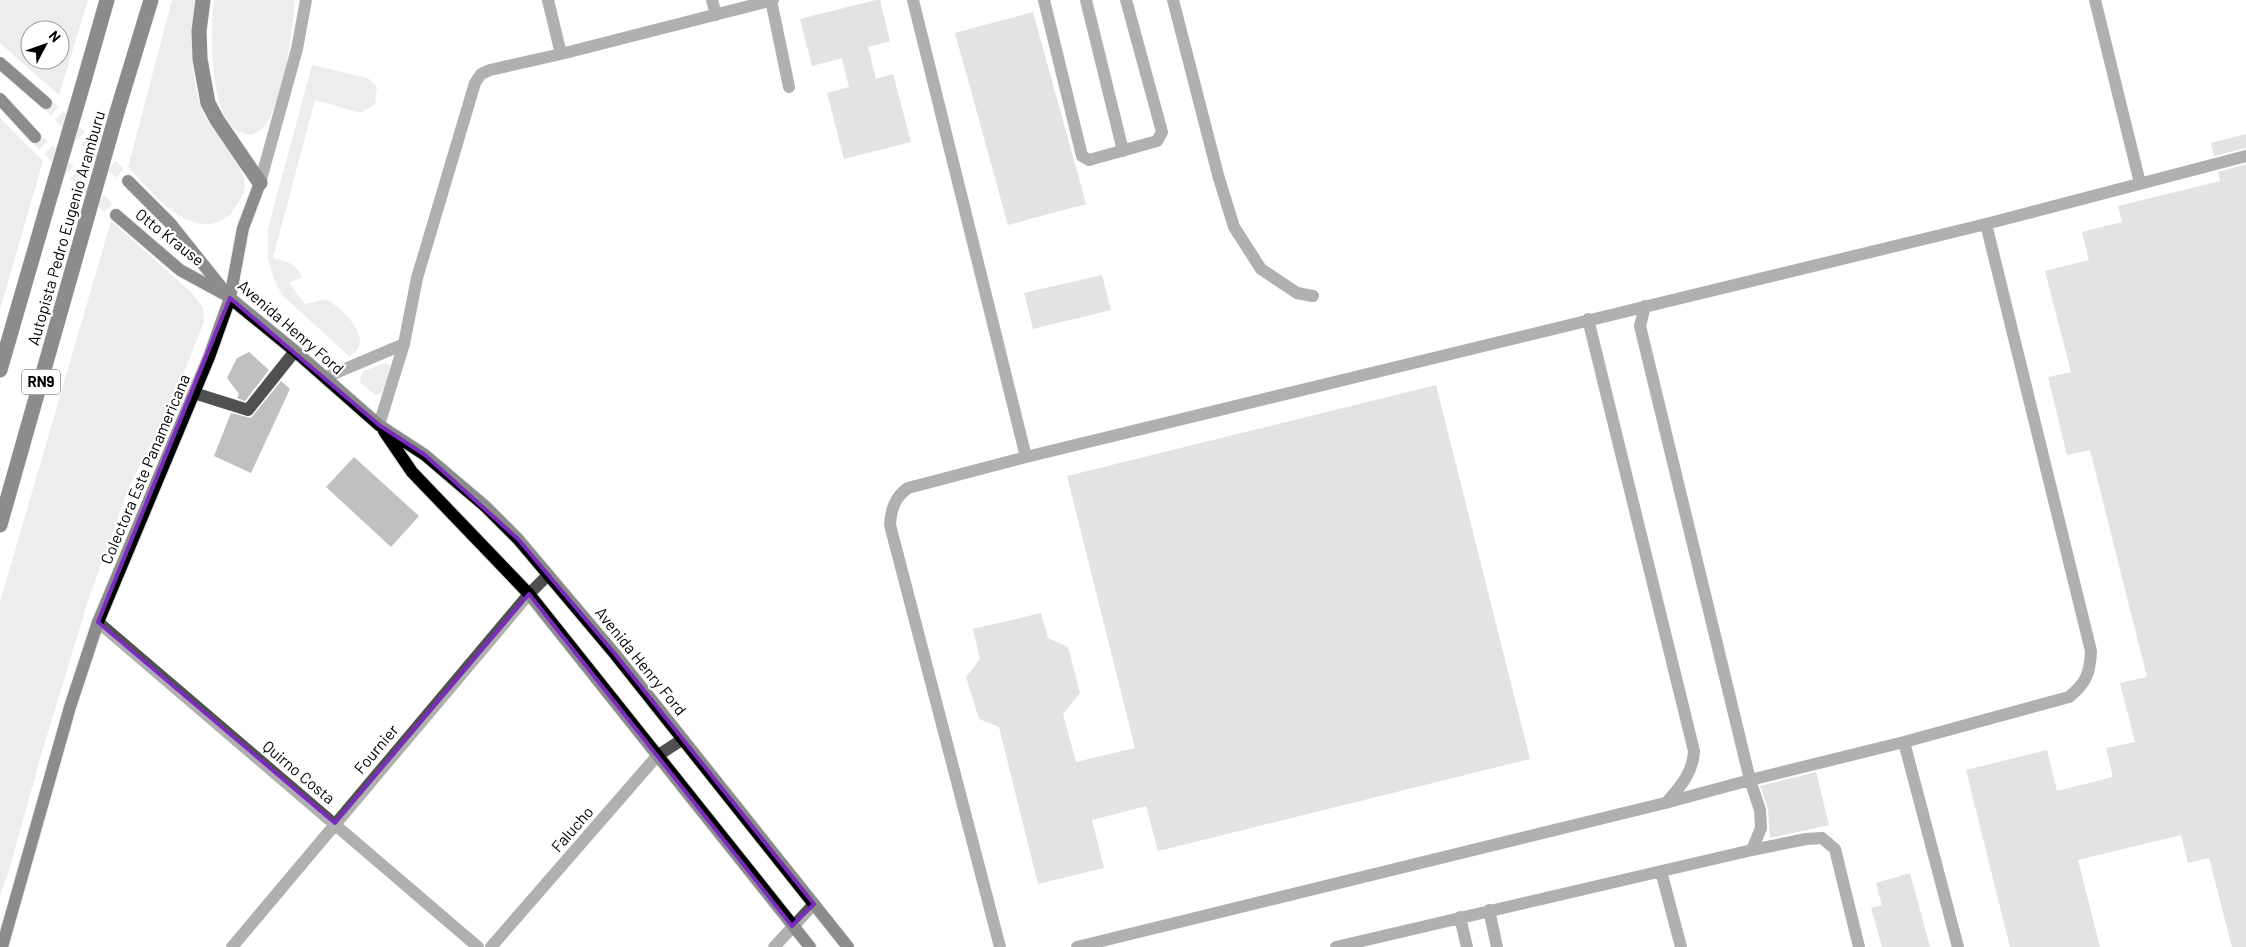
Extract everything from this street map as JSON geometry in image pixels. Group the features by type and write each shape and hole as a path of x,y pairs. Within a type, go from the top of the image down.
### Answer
{"highway":[{"name":"Autopista Pedro Eugenio Aramburu","path":"0,370 107,0"},
{"name":"Autopista Pedro Eugenio Aramburu","path":"0,525 117,112 151,0"},
{"path":"202,0 199,31 200,59 208,103 217,120 260,183"}],"main road":[{"path":"0,63 46,103"},
{"path":"0,99 35,137"},
{"name":"Avenida Henry Ford","path":"128,181 170,223 230,298 326,377 379,425 425,455 485,506 518,539 615,654 848,947"},
{"name":"Colectora Este Panamericana","path":"2,947 70,707 98,622 194,393 230,298 242,232 260,183"},
{"name":"Otto Krause","path":"116,215 180,270 230,298"},
{"name":"Avenida Henry Ford","path":"379,425 412,472 529,594 810,947"}],"street":[{"name":"Colectora Este Panamericana","path":"260,183 299,44 306,0"},
{"path":"548,0 561,54"},
{"path":"712,0 716,14"},
{"path":"379,425 404,344 417,278 475,83 481,74 490,70 561,54 772,0 789,87"},
{"path":"913,0 1026,457"},
{"path":"1044,0 1082,156 1089,160 1157,140 1162,132 1126,0"},
{"path":"1086,0 1123,151"},
{"path":"1173,0 1218,175 1234,227 1261,269 1297,293 1313,296"},
{"path":"2094,0 2140,183"},
{"path":"1000,947 890,525 891,514 900,493 908,488 1026,457 1588,319 1986,224 2246,156"},
{"path":"1077,947 1666,803 1904,742 2069,697 2082,686 2088,672 2090,662 2089,642 1986,224"},
{"path":"1646,306 1640,326 1750,780 1760,810 1761,828 1752,850"},
{"path":"1588,319 1694,751 1694,762 1687,777 1666,803"},
{"path":"326,377 404,344"},
{"path":"194,393 248,410 295,351"},
{"name":"Fournier","path":"232,947 529,594 548,574"},
{"name":"Quirno Costa","path":"98,622 478,947"},
{"name":"Falucho","path":"491,947 657,756 683,739"},
{"path":"1904,742 1958,947"},
{"path":"1336,947 1752,850 1806,839 1822,838 1835,849 1859,947"},
{"path":"1661,871 1681,947"},
{"path":"774,947 814,904"},
{"path":"1489,910 1497,947"},
{"path":"1460,917 1467,947"}],"highlighted area":[{"path":"230,298 379,425 425,455 518,539 615,654 814,904 792,926 529,594 335,823 98,622"}],"shaded area":[{"path":"0,0 88,0 70,59 70,20 20,20 20,61 0,43"},
{"path":"172,0 196,0 193,59 196,88 205,116 240,167 245,185 242,196 230,215 220,221 207,224 181,217 157,198 128,167"},
{"path":"214,0 295,0 290,45 279,94 274,109 266,123 261,130 251,135 239,132 230,125 223,114 218,99 212,47"},
{"path":"312,65 368,78 377,87 375,104 361,113 315,100 273,258 291,264 300,272 302,277 289,283 305,304 326,299 348,317 359,334 360,342 357,350 349,356 282,295 273,277 268,257 268,230"},
{"path":"31,70 67,70 59,95"},
{"path":"0,118 43,161 0,310"},
{"path":"111,221 192,293 203,308 204,322 172,403 128,489 88,601 42,752 8,874 0,895 0,602"},
{"path":"385,363 390,366 385,387 381,394 375,395 361,383 360,378 364,371"}],"building":[{"path":"880,0 890,41 868,47 876,79 893,74 911,142 844,159 827,93 849,87 842,58 812,66 800,19"},
{"path":"1033,12 1086,204 1008,225 955,33"},
{"path":"2246,134 2246,148 2214,156 2211,143"},
{"path":"2246,164 2246,947 2232,947 2209,858 2188,863 2181,835 2078,860 2100,947 2010,947 1966,770 2047,750 2057,791 2113,777 2106,748 2135,742 2120,683 2147,677 2090,450 2067,455 2048,377 2071,372 2045,271 2089,260 2082,232 2122,222 2118,206 2220,181 2218,172"},
{"path":"1102,275 1111,310 1033,329 1024,293"},
{"path":"249,352 269,370 245,401 237,398 239,394 227,378 237,358"},
{"path":"281,381 290,389 251,473 214,456 231,413 251,418"},
{"path":"1436,385 1530,759 1158,851 1146,806 1092,820 1104,868 1038,884 999,727 979,719 966,677 980,659 973,629 1041,613 1048,638 1068,647 1080,693 1063,714 1076,762 1135,748 1067,476"},
{"path":"354,457 419,516 391,547 326,487"},
{"path":"1816,772 1829,825 1770,838 1768,809 1760,786"},
{"path":"1910,873 1930,947 1882,947 1871,908 1882,905 1876,883"}],"tunnel":[{"path":"46,103 128,181"},
{"path":"35,137 116,215"}]}
